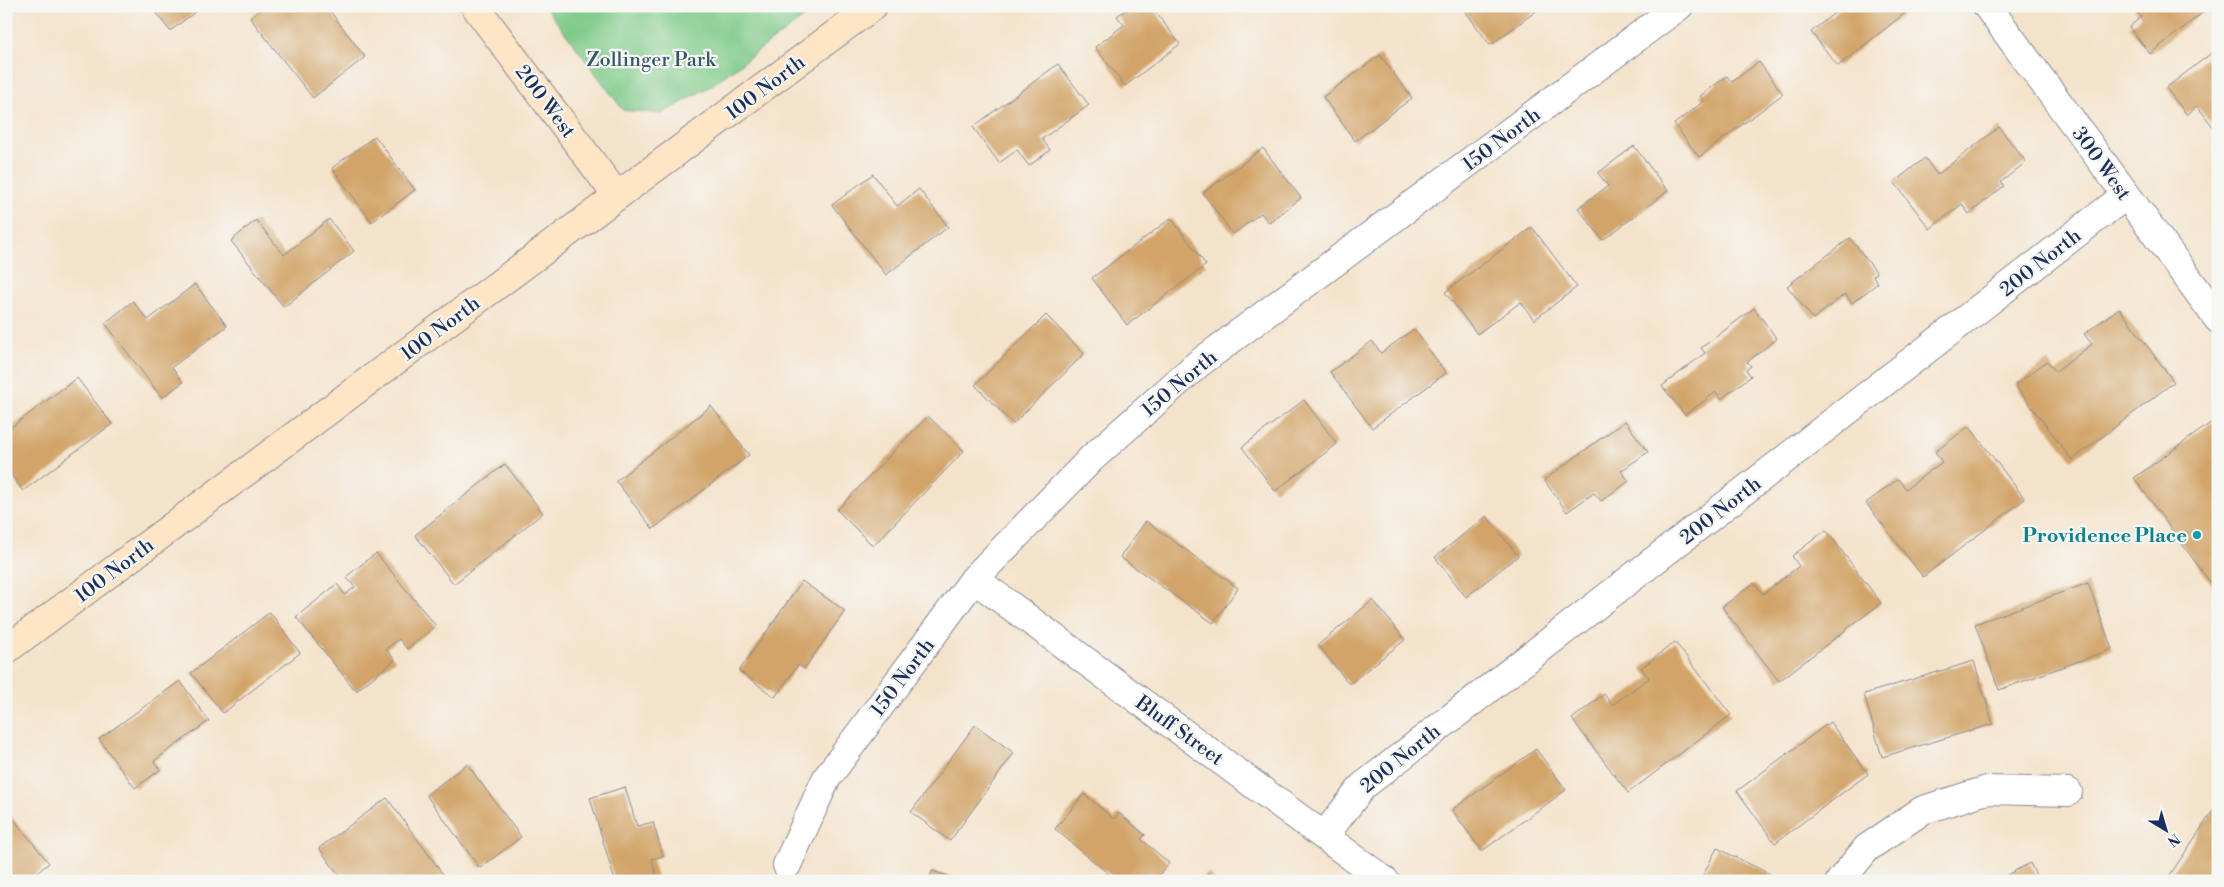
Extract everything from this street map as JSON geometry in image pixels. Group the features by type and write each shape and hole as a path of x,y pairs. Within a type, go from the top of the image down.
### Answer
{"street":[{"name":"200 West","path":"475,6 617,196"},
{"name":"100 North","path":"6,650 873,6"},
{"name":"150 North","path":"787,865 826,779 974,579 1092,458 1198,364 1679,6"},
{"name":"300 West","path":"1987,6 2218,319"},
{"name":"200 North","path":"1324,836 1363,786 2126,195"},
{"name":"Bluff Street","path":"974,579 1385,881"},
{"path":"1840,881 1867,848 1923,810 1986,790 2068,792"}],"green space":[{"name":"Zollinger Park","path":"545,6 819,6 712,85 662,114 623,110"}],"building":[{"path":"151,6 203,6 170,31"},
{"path":"264,6 326,6 365,57 313,98 250,18"},
{"path":"1131,6 1151,6 1180,44 1125,86 1095,47 1124,25 1117,16"},
{"path":"1471,6 1543,6 1490,45 1465,11"},
{"path":"1843,6 1900,6 1905,13 1838,66 1811,32"},
{"path":"2133,6 2211,6 2150,54 2129,27 2141,17"},
{"path":"2218,48 2218,133 2197,106 2187,115 2166,88"},
{"path":"1380,55 1412,98 1355,141 1323,97"},
{"path":"1759,62 1783,94 1699,157 1674,124 1704,101 1700,96 1727,76 1732,82"},
{"path":"1058,64 1089,105 1042,139 1050,150 1029,166 1017,150 999,163 973,127"},
{"path":"1999,127 2026,162 2001,182 2004,186 1969,214 1962,204 1930,229 1894,182 1925,158 1937,175"},
{"path":"375,136 415,190 372,222 332,168"},
{"path":"1634,146 1668,191 1603,240 1578,208 1608,186 1598,173"},
{"path":"1263,148 1301,198 1269,223 1261,213 1233,234 1203,193"},
{"path":"873,174 897,206 919,189 948,227 886,275 832,205"},
{"path":"1171,218 1206,265 1127,325 1092,278"},
{"path":"329,219 354,251 284,307 231,241 256,220 284,255"},
{"path":"1532,227 1577,287 1534,320 1521,302 1477,334 1445,292"},
{"path":"1850,238 1877,273 1873,276 1878,283 1852,303 1845,294 1813,319 1787,286"},
{"path":"195,284 227,326 172,367 183,382 162,398 105,323 133,301 148,320"},
{"path":"1754,308 1777,339 1747,362 1751,366 1746,370 1751,376 1721,399 1716,392 1685,415 1662,386 1705,353 1701,348"},
{"path":"2119,308 2174,382 2072,460 2015,385 2047,361 2056,372 2092,344 2084,334"},
{"path":"1046,315 1084,354 1013,424 975,385"},
{"path":"1414,329 1446,373 1372,428 1330,372 1372,341 1381,353"},
{"path":"77,378 112,424 23,491 6,468 6,431"},
{"path":"1304,400 1337,444 1275,491 1242,447"},
{"path":"711,406 749,455 653,529 616,481"},
{"path":"928,416 964,451 873,546 837,510"},
{"path":"1625,421 1648,452 1621,471 1629,481 1601,501 1594,493 1567,512 1544,480"},
{"name":"Providence Place","path":"2212,422 2218,430 2218,593 2134,478"},
{"path":"1969,426 2025,499 1923,577 1866,503 1898,479 1906,489 1942,462 1935,452"},
{"path":"505,464 543,513 454,584 415,535"},
{"path":"1487,516 1518,556 1466,597 1435,557"},
{"path":"1146,521 1238,588 1213,623 1120,557"},
{"path":"1826,530 1881,603 1779,681 1722,607 1754,583 1763,594 1799,566 1792,556"},
{"path":"376,553 436,626 407,649 399,639 386,649 395,660 356,691 296,617 337,584 345,595 355,587 346,577"},
{"path":"802,581 845,611 804,669 798,665 775,697 739,671"},
{"path":"2088,583 2112,649 1999,690 1975,624"},
{"path":"1373,600 1405,640 1349,684 1318,645"},
{"path":"270,612 300,653 223,713 191,673"},
{"path":"1675,642 1731,715 1628,793 1572,719 1604,694 1612,705 1649,678 1641,668"},
{"path":"1974,661 1993,724 1882,757 1864,694"},
{"path":"180,681 209,721 154,761 160,770 135,788 99,739"},
{"path":"1830,722 1868,774 1775,843 1737,791"},
{"path":"975,725 1014,753 950,841 911,812"},
{"path":"1536,749 1566,790 1482,851 1452,810"},
{"path":"467,764 521,837 480,868 426,795"},
{"path":"625,787 637,826 653,822 663,856 652,859 658,881 615,881 590,798"},
{"path":"1084,794 1114,819 1119,813 1145,835 1141,839 1169,863 1154,881 1117,881 1055,829"},
{"path":"387,798 448,881 343,881 319,848"},
{"path":"2218,803 2218,881 2166,881"},
{"path":"8,812 49,863 27,881 6,881"},
{"path":"1717,848 1770,874 1767,881 1700,881"},
{"path":"2030,863 2039,881 1995,881"},
{"path":"932,871 961,880 961,881 929,881"},
{"path":"1208,873 1216,881 1200,881"}],"place":[{"name":"Providence Place","path":"2197,535"}]}
